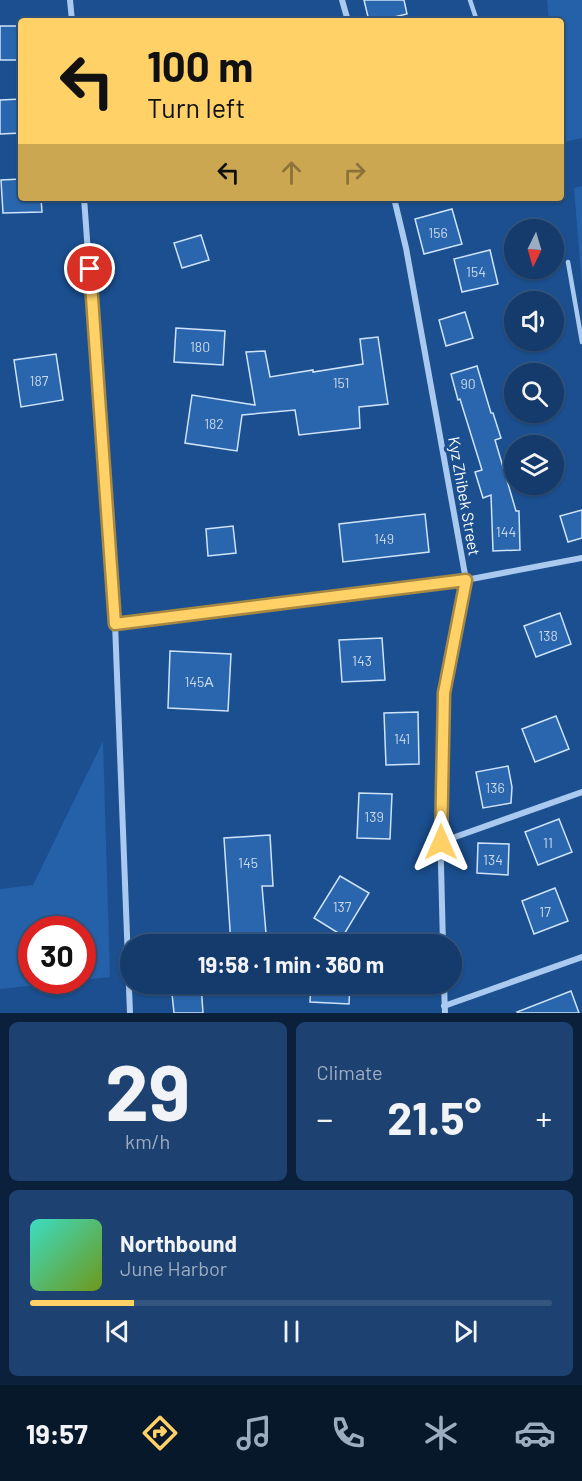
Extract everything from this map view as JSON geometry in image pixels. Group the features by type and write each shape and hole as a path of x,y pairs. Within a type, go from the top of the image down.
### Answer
{"street":[{"path":"70,0 72,18"},
{"path":"342,0 347,18"},
{"path":"84,201 115,624 130,1013"},
{"name":"Kyz Zhibek Street","path":"395,201 406,248 466,580 444,693 441,842 443,934"},
{"path":"115,624 466,580 582,558"},
{"path":"441,842 582,792"},
{"path":"444,1009 582,957"}],"lane":[{"path":"470,0 476,18"},
{"path":"568,262 582,342"}],"shaded area":[{"path":"547,0 582,0 582,138 564,142 564,18 549,18"},
{"path":"582,186 582,285 574,188"},
{"path":"103,741 110,977 96,979 96,916 18,916 18,987 0,989 0,889 33,885"}],"building":[{"path":"364,0 404,0 407,14 390,18 368,18"},
{"path":"0,26 18,26 18,60 0,60"},
{"path":"18,99 18,133 0,134 0,100"},
{"path":"18,179 18,201 41,201 42,212 3,213 1,180"},
{"path":"452,209 462,244 424,254 415,219"},
{"path":"201,235 209,260 182,268 174,243"},
{"path":"490,250 498,284 462,292 454,259"},
{"path":"465,312 473,338 446,346 439,320"},
{"path":"176,328 225,331 223,365 174,362"},
{"path":"378,337 388,404 359,407 360,428 299,435 295,410 242,415 237,451 185,443 192,395 255,405 246,352 265,351 270,377 363,364 360,339"},
{"path":"56,354 63,400 21,407 14,360"},
{"path":"477,366 501,438 495,440 504,470 504,495 511,495 516,511 519,511 520,550 493,551 491,495 483,498 475,472 482,470 451,374"},
{"path":"582,510 582,538 568,542 560,516"},
{"path":"425,514 429,552 343,562 339,524"},
{"path":"233,526 236,553 208,556 206,529"},
{"path":"560,613 571,644 536,657 524,626"},
{"path":"382,638 385,680 342,682 339,640"},
{"path":"170,651 231,654 228,711 168,708"},
{"path":"418,712 419,764 386,765 384,713"},
{"path":"556,716 569,749 535,762 522,729"},
{"path":"508,766 512,787 511,803 483,808 476,772"},
{"path":"359,793 392,794 390,839 357,838"},
{"path":"559,819 572,852 538,865 525,832"},
{"path":"270,835 273,886 262,886 266,934 230,934 224,838"},
{"path":"478,843 509,844 508,875 477,873"},
{"path":"340,876 369,893 344,934 340,934 314,918"},
{"path":"555,888 568,921 534,934 522,901"},
{"path":"571,991 579,1013 517,1012"},
{"path":"172,994 202,994 203,1013 174,1013"},
{"path":"310,994 350,994 349,1004 310,1002"}],"route":[{"path":"90,269 115,624 466,580 444,693 441,842"}]}
